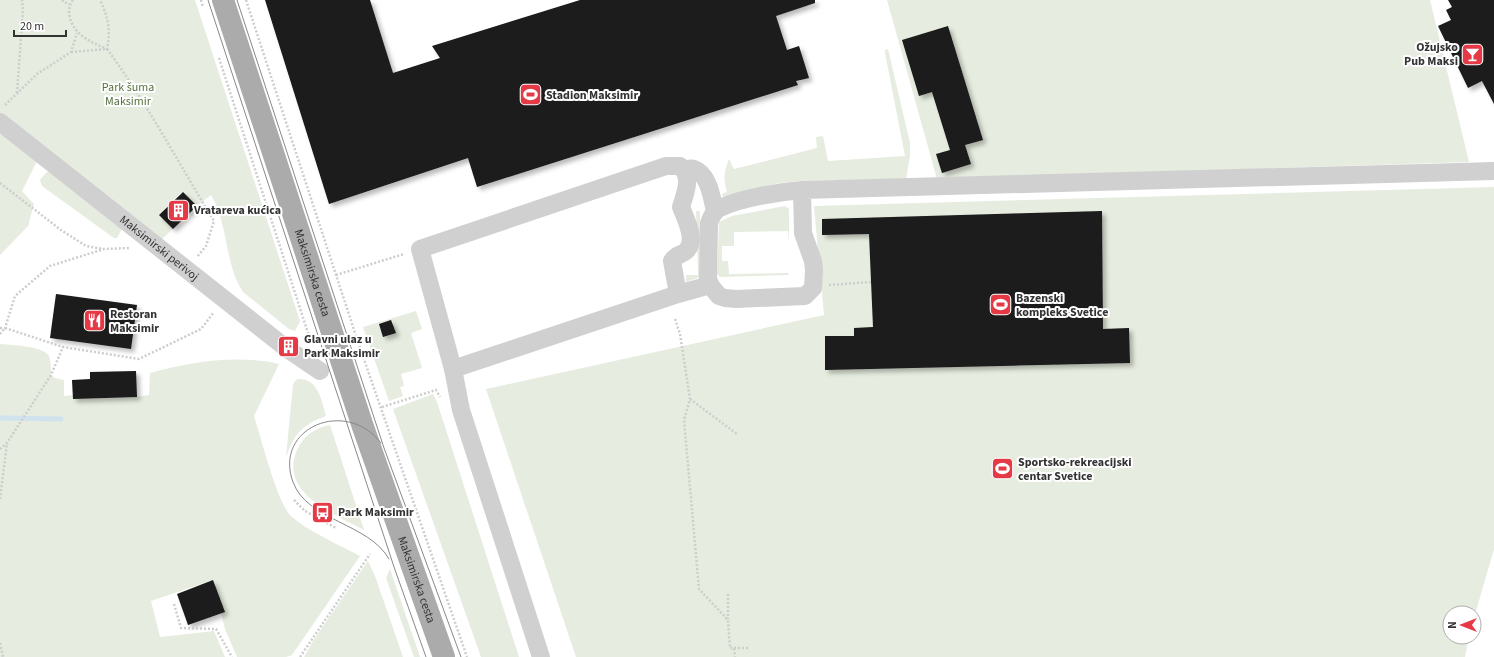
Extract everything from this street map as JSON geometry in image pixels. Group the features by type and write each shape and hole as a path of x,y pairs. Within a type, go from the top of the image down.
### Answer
{"main road":[{"name":"Maksimirska cesta","path":"213,4 444,657"}],"street":[{"name":"Maksimirski perivoj","path":"0,122 286,348 320,371"},
{"path":"541,657 462,410 453,369 420,249 666,166 680,166 684,170 688,190 681,207 691,234 691,242 689,248 674,257 672,261 678,294"},
{"path":"684,170 694,169 702,175 709,188 715,211"},
{"path":"802,190 803,234 813,261 814,280 813,288 809,293 797,297 725,298 714,292 708,278 709,223 715,211 719,208 768,194 802,190 1494,171"},
{"path":"453,369 678,294 710,285"}],"path":[{"path":"17,93 23,16 22,0"},
{"path":"62,0 69,5"},
{"path":"73,0 69,5 69,15 72,26 77,33 107,49 121,68 214,221 206,246 186,270"},
{"path":"100,0 109,24 107,49"},
{"path":"201,0 213,4"},
{"path":"246,0 336,275 467,657"},
{"path":"71,52 77,33"},
{"path":"0,109 37,74 71,52 107,49"},
{"path":"218,53 308,333 305,344"},
{"path":"0,183 61,230 86,246 104,249 158,247"},
{"path":"0,334 5,328 15,296 50,266 104,249"},
{"path":"336,275 410,253"},
{"path":"827,285 870,282"},
{"path":"0,328 5,328 63,347 140,359 201,330 224,299"},
{"path":"675,319 680,334 690,399 684,420 699,589 728,620"},
{"path":"0,449 7,443 51,375 63,347"},
{"path":"382,407 436,390 439,397 446,396"},
{"path":"690,399 737,434"},
{"path":"0,499 7,443"},
{"path":"294,500 305,511 336,528"},
{"path":"300,657 370,554"},
{"path":"728,594 730,648 748,648"},
{"path":"174,604 181,628 216,629 232,657"},
{"path":"0,642 4,657"},
{"path":"734,648 735,657"}],"green space":[{"name":"Park šuma Maksimir","path":"0,0 195,0 300,321 295,331 289,329 243,292 233,269 221,219 211,195 197,206 182,192 159,214 173,229 162,239 37,161 22,191 34,204 29,225 0,255"},
{"path":"887,0 1430,0 1469,162 937,179"},
{"path":"888,49 910,143 910,156 906,179 799,181 779,183 723,197 722,194 727,192 725,175 729,159 734,169 817,148 816,137 823,136 828,161 905,156 885,53 885,50"},
{"path":"47,172 51,172 122,229 117,238 114,238 42,186 40,180"},
{"name":"Sportsko-rekreacijski centar Svetice","path":"1494,187 1494,549 1478,605 1442,605 1442,645 1467,645 1465,657 576,657 486,389 824,315 814,206"},
{"path":"785,206 789,209 789,242 788,231 734,232 734,246 722,246 722,261 728,261 729,274 789,273 788,275 720,277 717,274 719,222 732,216"},
{"path":"696,211 700,211 700,277 686,282 686,275 698,275"},
{"path":"416,311 422,329 411,333 422,368 401,374 404,386 400,387 403,396 389,401 363,327"},
{"path":"0,344 34,348 46,353 50,358 51,375 55,378 64,380 64,396 73,395 73,399 137,397 149,395 150,373 197,363 247,360 279,364 254,416 280,497 285,508 296,521 313,532 360,556 292,655 286,657 237,657 225,629 221,613 224,612 213,580 151,601 160,637 214,631 225,657 0,657"},
{"path":"297,379 304,379 310,382 318,391 326,416 311,423 300,431 286,457 293,384"},
{"path":"433,394 437,402 519,657 481,657 393,409"},
{"path":"330,425 364,530 325,509 313,500 302,490 296,479 293,465 297,450 303,440 315,430"},
{"path":"368,561 375,576 403,657 304,657 315,638"},
{"path":"390,569 420,657 414,657 386,578"}],"building":[{"name":"Stadion Maksimir","path":"265,0 370,0 393,73 440,58 432,46 580,0 815,0 815,3 776,16 787,50 799,46 809,78 796,81 798,85 477,187 468,158 329,204"},
{"name":"Ožujsko Pub Maksi","path":"1448,0 1494,0 1494,104 1482,81 1468,88 1438,26 1451,20 1446,10 1452,7"},
{"path":"948,26 983,140 965,145 971,164 942,173 936,154 950,150 932,92 919,96 902,40"},
{"name":"Vratareva kućica","path":"183,192 197,206 173,229 159,215"},
{"name":"Bazenski kompleks Svetice","path":"1102,211 1103,329 1129,328 1130,363 825,370 825,336 854,336 854,328 873,327 869,234 822,235 822,219"},
{"name":"Restoran Maksimir","path":"56,294 137,305 131,349 50,338"},
{"path":"391,320 396,333 383,337 379,324"},
{"path":"136,371 137,397 73,399 72,380 90,379 90,372"},
{"path":"213,580 225,612 188,625 177,594"}],"waterway":[{"path":"0,418 61,419"}],"tram line":[{"path":"208,0 394,567 426,657"},
{"path":"237,0 384,448 461,657"},
{"path":"381,443 366,429 350,422 333,421 316,425 303,434 293,447 290,463 293,482 300,495 324,514 368,537 380,547 389,559"}],"place":[{"name":"Ožujsko Pub Maksi","path":"1473,54"},
{"name":"Stadion Maksimir","path":"531,95"},
{"name":"Vratareva kućica","path":"178,210"},
{"name":"Bazenski kompleks Svetice","path":"1000,305"},
{"name":"Restoran Maksimir","path":"94,321"},
{"name":"Glavni ulaz u Park Maksimir","path":"288,346"},
{"name":"Sportsko-rekreacijski centar Svetice","path":"1003,469"},
{"name":"Park Maksimir","path":"322,512"}]}
